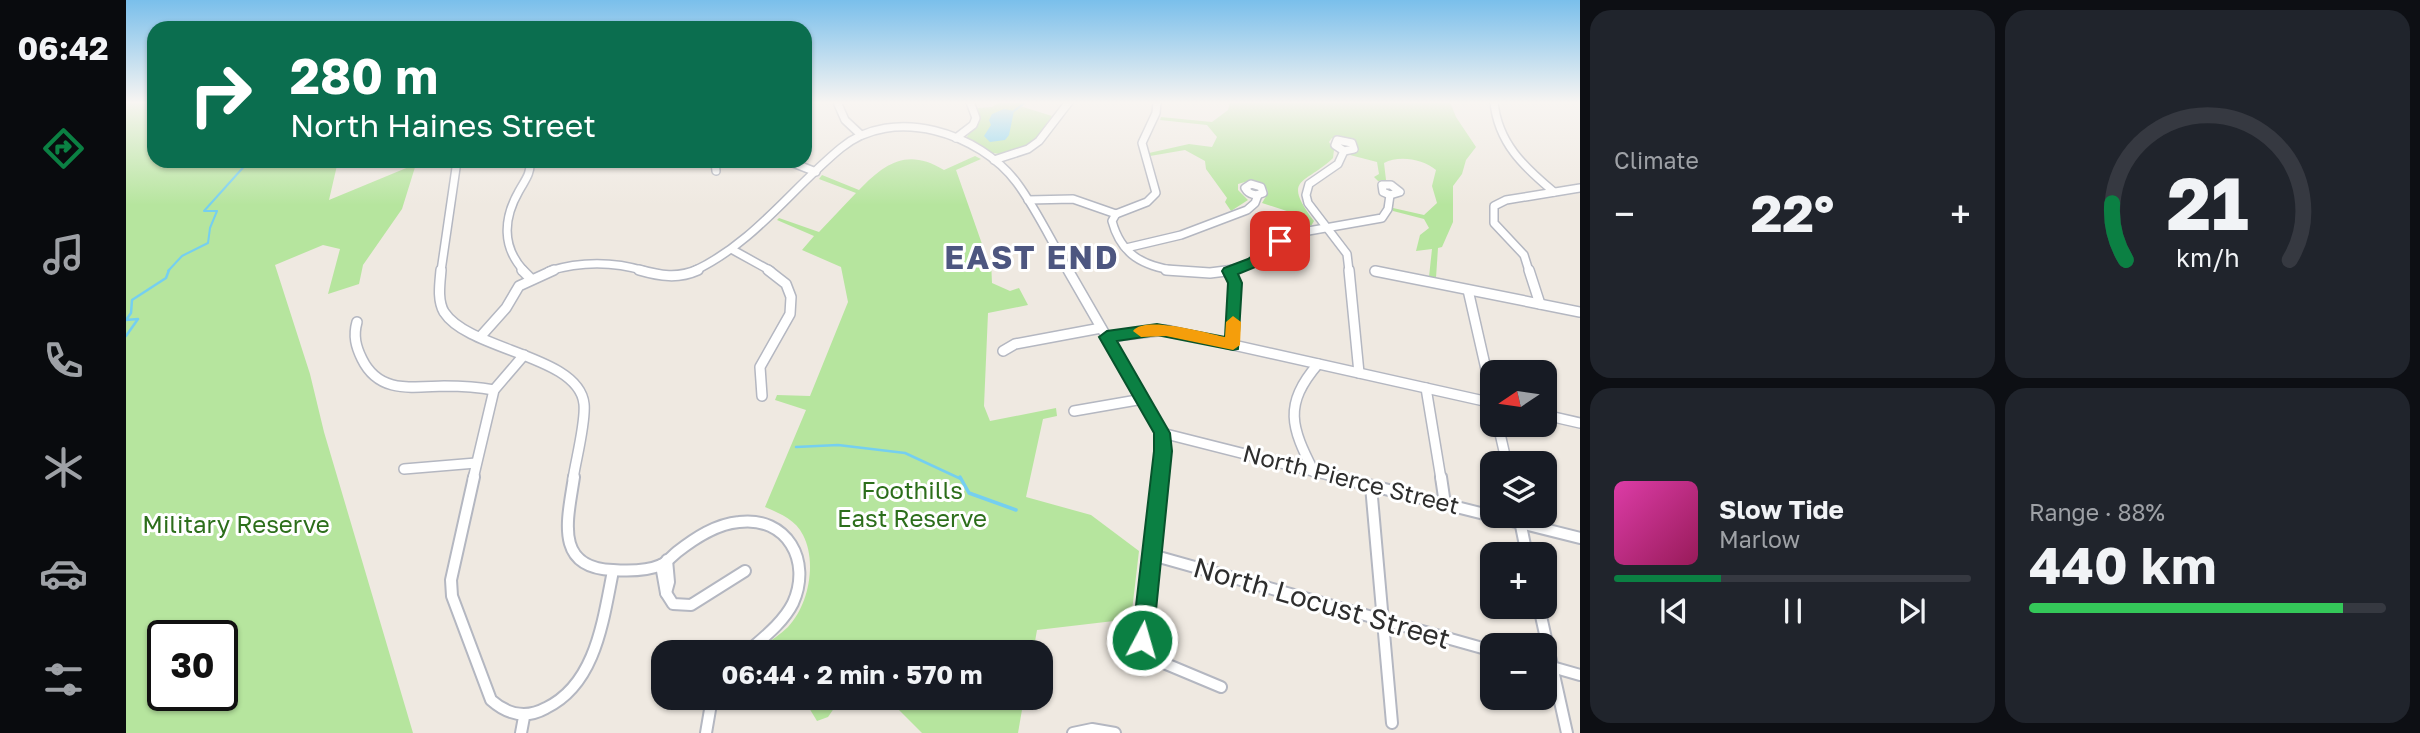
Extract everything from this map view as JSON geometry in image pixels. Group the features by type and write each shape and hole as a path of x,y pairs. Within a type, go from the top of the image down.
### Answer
{"street":[{"path":"481,336 505,309 517,288 530,278 601,262 624,264 669,278 695,272 733,250 840,148 859,136"},
{"path":"948,136 994,160 1010,174 1028,200 1162,433 1163,451 1142,640 1146,651 1154,659 1221,687"},
{"path":"994,160 1028,149 1043,136"},
{"path":"1028,200 1075,198 1116,214 1147,202 1156,192 1154,179 1141,148 1143,136"},
{"path":"1503,136 1529,171 1554,192"},
{"path":"1344,150 1338,164 1313,180 1307,188 1308,203 1343,247 1349,261 1359,373"},
{"path":"456,168 439,287 440,303 454,323 570,379 582,396 584,403 566,530 569,546 579,561 596,569 613,571 664,562 695,538 726,523 770,524 788,536 799,559 800,581 794,600 778,624 760,640"},
{"path":"530,278 512,258 505,234 505,223 511,205 531,168"},
{"path":"806,168 816,172"},
{"path":"1540,304 1524,255 1494,223 1494,206 1506,200 1580,188"},
{"path":"1126,248 1181,234 1247,210 1255,203 1258,195"},
{"path":"1116,214 1112,227 1126,248 1146,262 1172,272 1199,275 1229,271 1253,262 1291,235 1382,218 1388,209 1390,195"},
{"path":"733,250 771,271 786,284 791,296 790,314 760,367 762,396"},
{"path":"1229,271 1235,283 1233,345"},
{"path":"1375,271 1580,312"},
{"path":"1468,290 1484,360"},
{"path":"357,322 354,340 363,365 376,380 387,386 409,389 477,386 494,390"},
{"path":"1003,351 1014,344 1101,328"},
{"path":"1107,337 1157,330 1480,399"},
{"path":"524,355 494,390 455,558 452,596 491,700 503,711 524,717 551,708 570,694 598,636 613,571"},
{"path":"1314,472 1295,429 1293,401 1296,389 1318,364"},
{"path":"1426,388 1444,505"},
{"path":"1074,411 1143,399"},
{"path":"1558,418 1580,423"},
{"name":"North Pierce Street","path":"1162,433 1480,512"},
{"path":"404,469 476,463"},
{"path":"1371,486 1392,723"},
{"name":"North Pierce Street","path":"1546,528 1580,538"},
{"name":"North Locust Street","path":"1152,555 1480,647"},
{"path":"664,562 666,593 673,604 691,606 745,571"},
{"path":"1557,668 1580,675"},
{"path":"1557,696 1567,733"},
{"path":"706,733 710,710"},
{"path":"521,733 524,717"},
{"path":"1073,733 1092,729 1115,733"}],"green space":[{"name":"Military Reserve","path":"126,136 147,136 147,168 336,168 329,200 406,168 415,168 402,209 363,265 359,284 328,294 340,249 323,245 275,265 310,374 324,432 413,733 126,733"},
{"path":"1038,136 1023,149 1006,154 989,152 966,138"},
{"path":"1469,136 1476,147 1453,186 1453,222 1442,247 1438,248 1436,278 1429,277 1432,249 1416,251 1420,235 1429,228 1424,219 1393,211 1393,208 1424,215 1437,203 1432,186 1436,170 1411,159 1390,161 1384,163 1386,180 1378,181 1374,177 1379,174 1377,162 1350,155 1358,149 1351,140 1332,138 1329,142 1334,150 1333,158 1306,178 1298,189 1304,207 1314,221 1311,226 1299,215 1262,203 1268,193 1267,189 1252,180 1238,184 1238,190 1248,200 1231,211 1225,202 1227,198 1206,169 1205,161 1185,150 1150,156 1149,153 1189,144 1212,147 1217,137"},
{"name":"Foothills East Reserve","path":"975,156 981,159 956,170 982,244 984,262 991,261 992,283 1010,291 1019,288 1028,305 988,313 984,406 990,421 1056,408 1057,416 1043,419 1026,497 1091,515 1139,551 1131,619 1037,630 1035,640 771,640 795,618 806,595 810,570 807,546 800,530 787,518 765,507 806,410 775,400 777,395 810,396 848,302 841,267 802,250 814,236 777,220 779,218 819,232 856,193 819,179 822,175 859,190 879,172 898,161 919,160 944,170"},
{"path":"810,710 833,710 828,717 817,721"},
{"path":"899,710 1022,710 1018,733 922,733"}],"water":[{"path":"984,136 1008,136 1005,140 990,142"}],"waterway":[{"path":"168,271 182,256 208,243 210,228 217,211 204,211 243,168"},
{"path":"126,336 138,319 126,320 131,313 132,300 166,278 169,270"},
{"path":"796,447 838,445 905,453 961,479"},
{"path":"960,477 969,493 1016,510"}],"slow traffic":[{"path":"1141,331 1166,330 1233,345 1233,322"}],"district":[{"name":"EAST END","path":"1032,258"}],"route":[{"path":"1142,640 1163,451 1162,433 1107,337 1166,330 1233,345 1235,283 1229,271 1253,262 1280,241"}]}
